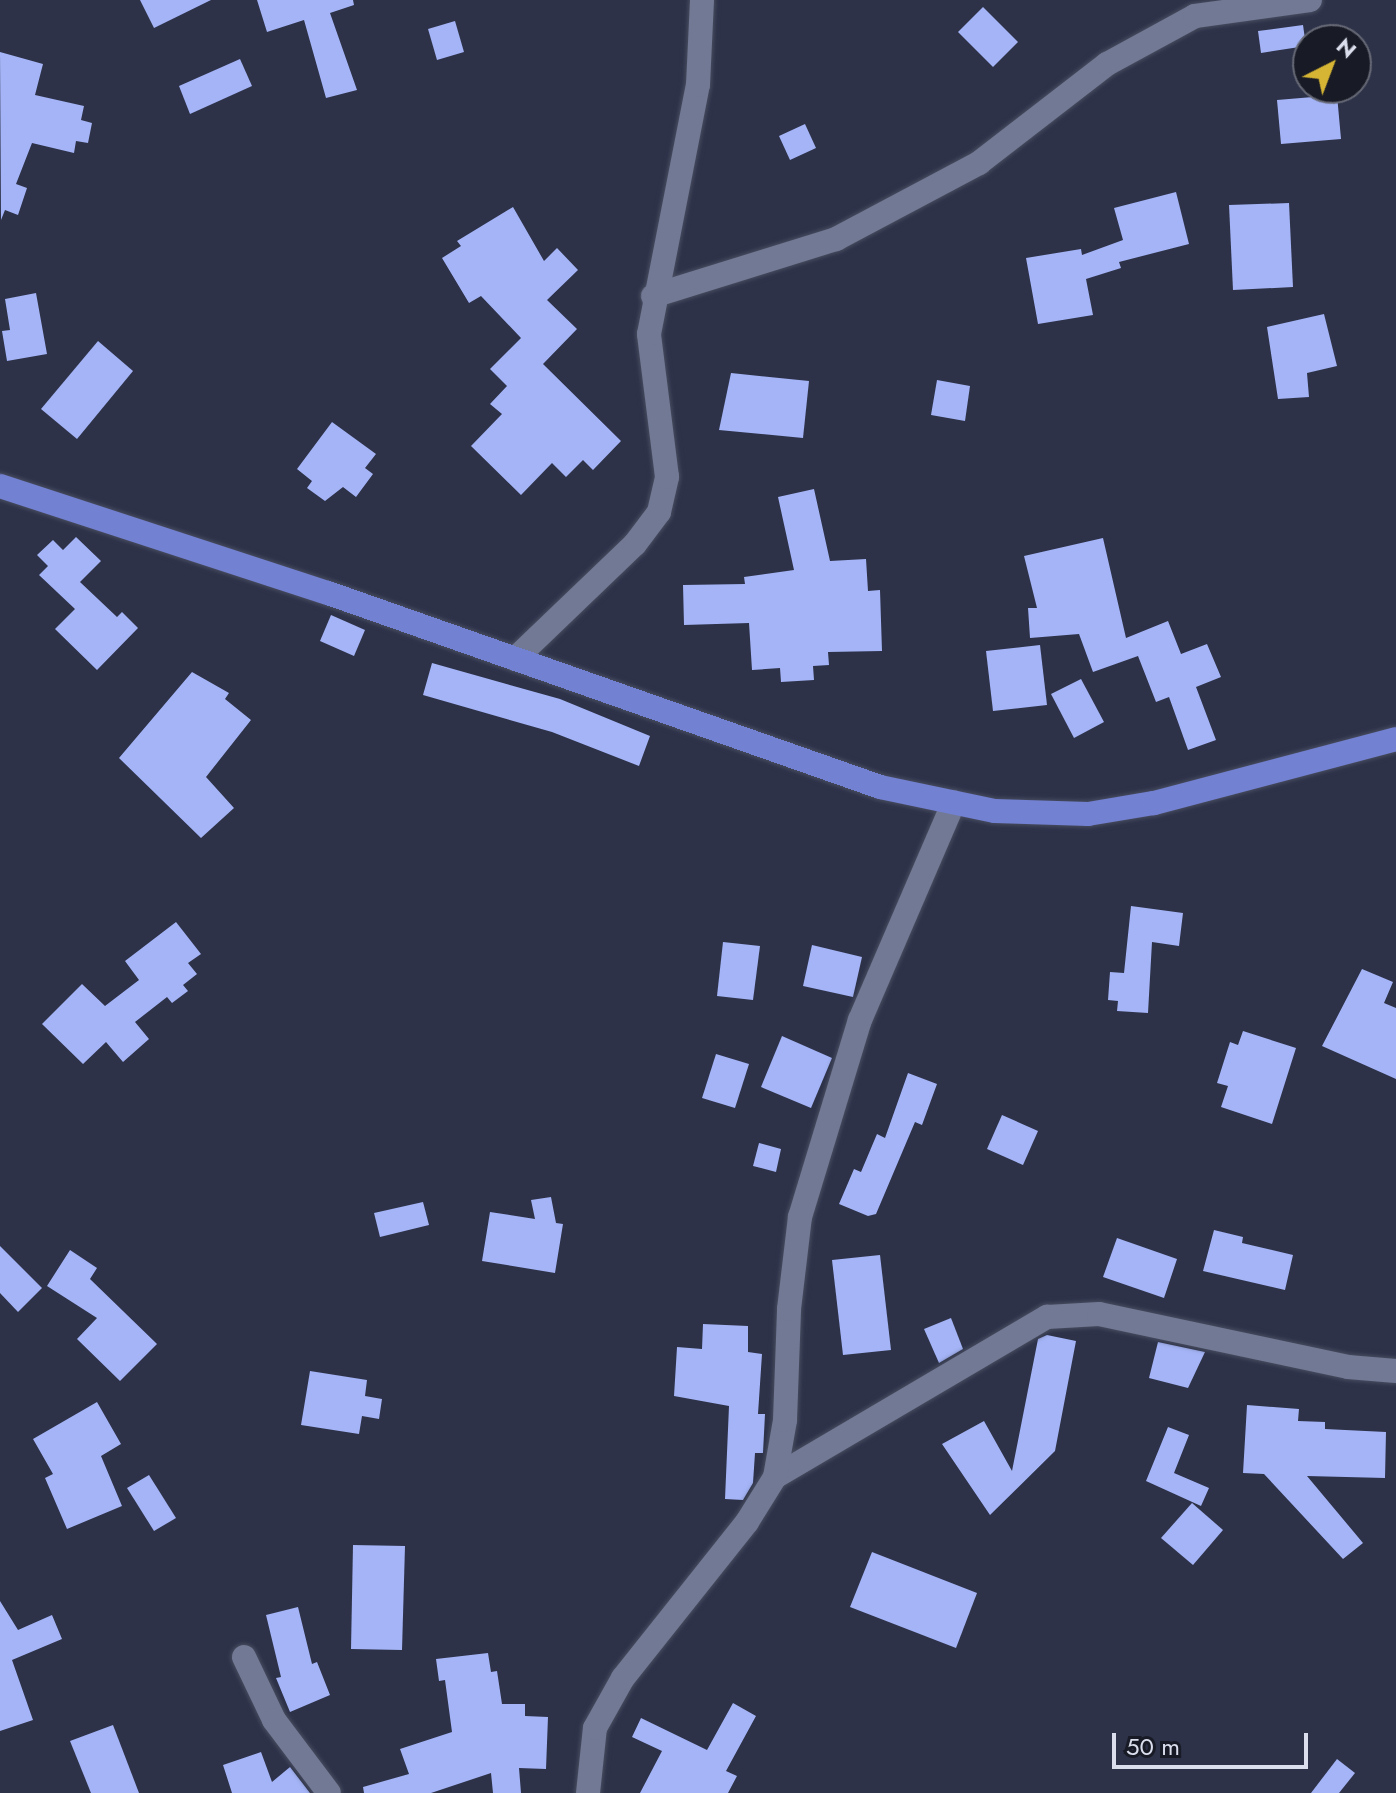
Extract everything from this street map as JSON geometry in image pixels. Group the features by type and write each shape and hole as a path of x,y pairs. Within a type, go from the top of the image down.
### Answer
{"main road":[{"path":"0,486 515,659 880,787 995,811 1088,814 1154,803 1396,739"}],"street":[{"path":"515,659 635,544 659,512 667,477 649,334 653,296 670,244 698,85 702,0"},
{"path":"653,296 836,239 979,163 1107,64 1195,16 1310,0"},
{"path":"588,1793 595,1728 623,1678 747,1522 775,1477 785,1420 789,1309 800,1217 860,1020 954,802"},
{"path":"775,1477 1047,1317 1099,1314 1348,1367 1396,1371"},
{"path":"244,1657 274,1720 329,1793"}],"building":[{"path":"140,0 211,0 154,28"},
{"path":"257,0 353,0 354,5 330,13 357,90 326,98 304,20 267,32"},
{"path":"983,7 1018,42 993,67 958,32"},
{"path":"455,21 464,52 437,60 428,29"},
{"path":"1292,26 1292,48 1261,53 1258,31"},
{"path":"0,52 43,64 35,95 84,106 81,120 92,123 88,143 76,141 74,153 32,143 16,184 27,188 18,215 5,210 1,220"},
{"path":"240,59 252,86 190,114 179,86"},
{"path":"1292,99 1292,104 1338,104 1341,139 1281,144 1277,100"},
{"path":"805,124 816,148 790,160 779,136"},
{"path":"1176,192 1189,244 1119,262 1121,268 1086,279 1093,315 1038,324 1026,258 1081,249 1082,255 1123,240 1114,208"},
{"path":"1289,203 1293,287 1233,290 1229,205"},
{"path":"513,207 544,261 557,248 578,270 547,300 577,329 543,364 621,441 593,470 583,460 566,477 552,463 521,495 471,446 502,414 490,404 507,386 490,369 521,338 481,296 469,303 442,258 461,246 457,241"},
{"path":"36,293 47,354 7,361 2,331 10,330 5,299"},
{"path":"1324,314 1337,366 1307,373 1309,397 1278,399 1267,327"},
{"path":"98,341 133,371 77,439 41,409"},
{"path":"731,373 809,381 803,438 719,430"},
{"path":"937,380 970,386 965,421 931,415"},
{"path":"332,422 376,454 365,468 373,474 356,497 343,487 325,501 307,488 312,481 297,469"},
{"path":"814,489 830,561 866,559 868,591 880,590 882,651 828,652 829,665 813,666 814,680 781,682 780,668 752,670 749,623 684,625 683,585 745,584 744,577 794,570 778,497"},
{"path":"76,537 101,561 80,582 117,617 122,612 138,628 97,670 55,629 75,609 39,575 48,566 37,555 53,540 63,550"},
{"path":"1103,538 1126,638 1168,621 1181,654 1207,644 1221,677 1196,687 1216,740 1188,750 1169,697 1156,702 1138,656 1093,672 1079,634 1030,638 1028,608 1037,608 1024,556"},
{"path":"331,615 365,630 354,656 320,641"},
{"path":"1040,645 1047,705 993,711 986,651"},
{"path":"432,663 560,699 650,736 639,766 552,732 423,695"},
{"path":"192,672 229,693 225,699 251,720 206,777 234,808 201,838 119,758"},
{"path":"1081,679 1104,722 1074,738 1051,694"},
{"path":"1131,906 1183,913 1179,946 1152,942 1148,1013 1117,1011 1118,1001 1108,1000 1110,972 1124,973"},
{"path":"176,922 201,954 188,963 197,974 183,985 188,991 172,1003 167,997 135,1022 149,1039 123,1062 106,1042 83,1064 42,1024 82,984 105,1006 139,980 125,961"},
{"path":"723,942 760,946 753,1000 717,996"},
{"path":"812,945 862,957 853,997 803,986"},
{"path":"1362,969 1393,982 1384,1003 1396,1008 1396,1079 1322,1046"},
{"path":"1243,1031 1296,1048 1272,1124 1221,1107 1228,1086 1217,1083 1230,1042 1238,1045"},
{"path":"782,1036 832,1058 811,1108 761,1087"},
{"path":"716,1054 749,1064 735,1108 702,1098"},
{"path":"908,1073 937,1084 922,1125 915,1122 876,1214 868,1216 839,1204 854,1169 861,1172 877,1134 885,1138"},
{"path":"1002,1115 1038,1131 1023,1165 987,1149"},
{"path":"759,1143 781,1149 776,1172 753,1166"},
{"path":"551,1197 556,1223 563,1224 555,1273 482,1261 490,1212 535,1219 531,1200"},
{"path":"423,1202 429,1225 380,1237 374,1213"},
{"path":"1214,1230 1243,1237 1242,1243 1293,1255 1285,1290 1203,1271"},
{"path":"1117,1238 1177,1259 1164,1298 1103,1277"},
{"path":"0,1246 42,1288 18,1312 0,1293"},
{"path":"70,1250 97,1268 90,1279 157,1344 120,1381 77,1339 97,1318 47,1286"},
{"path":"880,1255 891,1350 843,1355 832,1260"},
{"path":"951,1318 963,1349 939,1363 924,1329"},
{"path":"703,1324 748,1326 748,1352 762,1354 758,1414 765,1414 763,1453 755,1453 753,1483 743,1500 725,1499 729,1406 674,1396 677,1347 702,1349"},
{"path":"1047,1335 1076,1341 1055,1451 990,1515 942,1444 984,1421 1012,1471 1038,1339"},
{"path":"1158,1342 1205,1352 1188,1388 1149,1378"},
{"path":"310,1371 367,1380 365,1396 382,1399 379,1419 362,1416 359,1434 301,1425"},
{"path":"97,1402 121,1444 101,1456 122,1506 67,1529 45,1478 53,1474 33,1439"},
{"path":"1247,1405 1299,1409 1298,1421 1325,1422 1325,1429 1386,1432 1385,1478 1307,1476 1363,1543 1343,1559 1264,1474 1243,1473"},
{"path":"1168,1427 1189,1435 1174,1473 1209,1488 1201,1506 1146,1481"},
{"path":"149,1475 176,1518 154,1531 127,1488"},
{"path":"1192,1503 1223,1530 1193,1565 1161,1538"},
{"path":"353,1545 405,1546 402,1650 351,1649"},
{"path":"872,1552 977,1593 956,1648 850,1607"},
{"path":"0,1601 18,1630 52,1615 62,1639 12,1660 33,1720 0,1731"},
{"path":"298,1607 312,1664 317,1662 330,1695 290,1712 276,1678 281,1677 266,1615"},
{"path":"488,1653 491,1672 497,1671 502,1704 525,1704 525,1716 548,1717 546,1769 519,1768 521,1793 493,1793 491,1773 431,1793 364,1793 363,1787 409,1774 400,1749 452,1732 445,1680 439,1681 436,1659"},
{"path":"733,1703 756,1716 726,1771 737,1776 728,1793 640,1793 662,1751 632,1737 641,1718 707,1750"},
{"path":"113,1725 139,1793 91,1793 70,1741"},
{"path":"261,1752 272,1782 290,1767 310,1793 232,1793 223,1765"},
{"path":"1337,1759 1355,1773 1339,1793 1311,1793"}]}
